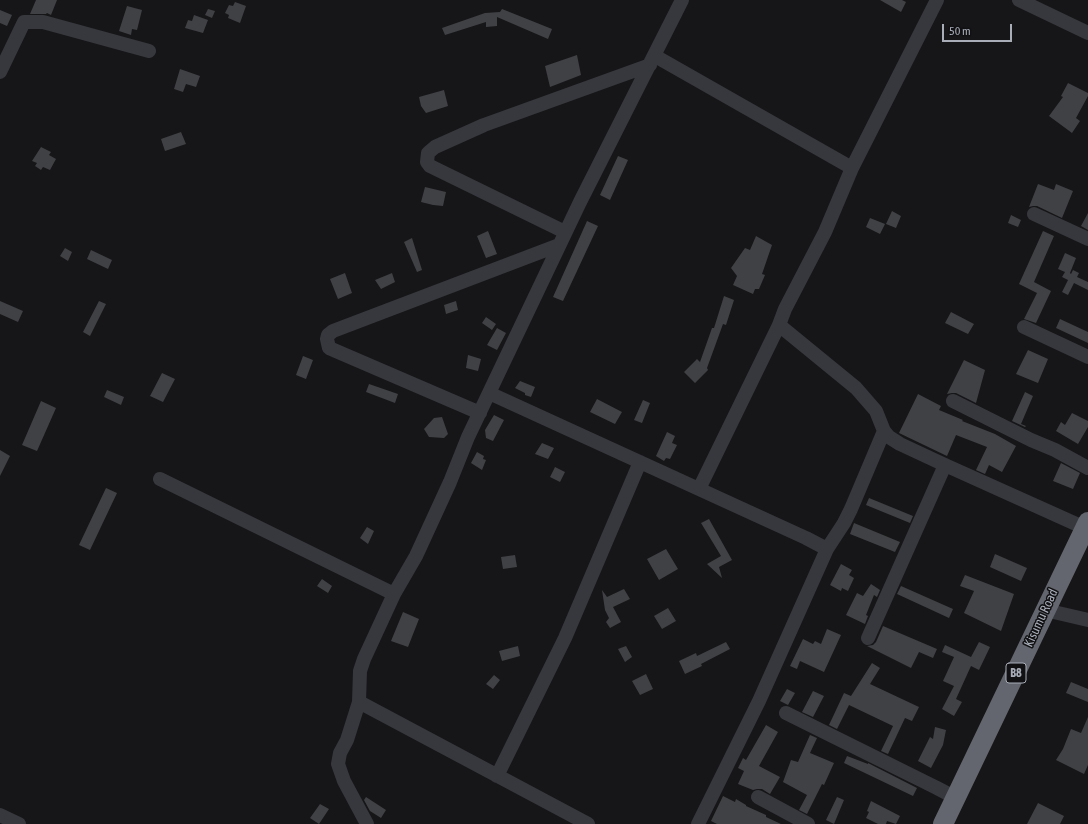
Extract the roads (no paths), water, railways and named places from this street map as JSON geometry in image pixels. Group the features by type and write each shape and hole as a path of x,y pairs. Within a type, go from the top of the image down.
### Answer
{"highway":[{"name":"Kisumu Road","path":"943,824 1086,525"}],"street":[{"path":"367,824 344,781 338,764 340,753 347,740 359,702 360,671 394,594 416,556 489,393 562,239 682,0"},
{"path":"699,489 785,309 825,232 852,168 937,0"},
{"path":"1019,0 1088,33"},
{"path":"0,72 24,22 43,22 149,51"},
{"path":"562,239 430,166 427,162 428,153 435,147 484,125 652,61 852,168"},
{"path":"1034,214 1088,239"},
{"path":"480,413 329,348 327,339 328,335 333,331 562,239"},
{"path":"779,324 856,388 876,411 884,431 900,444 945,465 1086,525"},
{"path":"1024,328 1088,357"},
{"path":"489,393 827,549"},
{"path":"954,401 1088,468"},
{"path":"698,824 759,701 827,549 844,523 851,509 884,431"},
{"path":"497,776 565,638 640,462"},
{"path":"868,638 945,465"},
{"path":"160,479 394,594"},
{"path":"1045,610 1088,620"},
{"path":"359,702 588,824"},
{"path":"786,713 956,798"},
{"path":"758,797 808,824"},
{"path":"0,815 19,824"}]}
